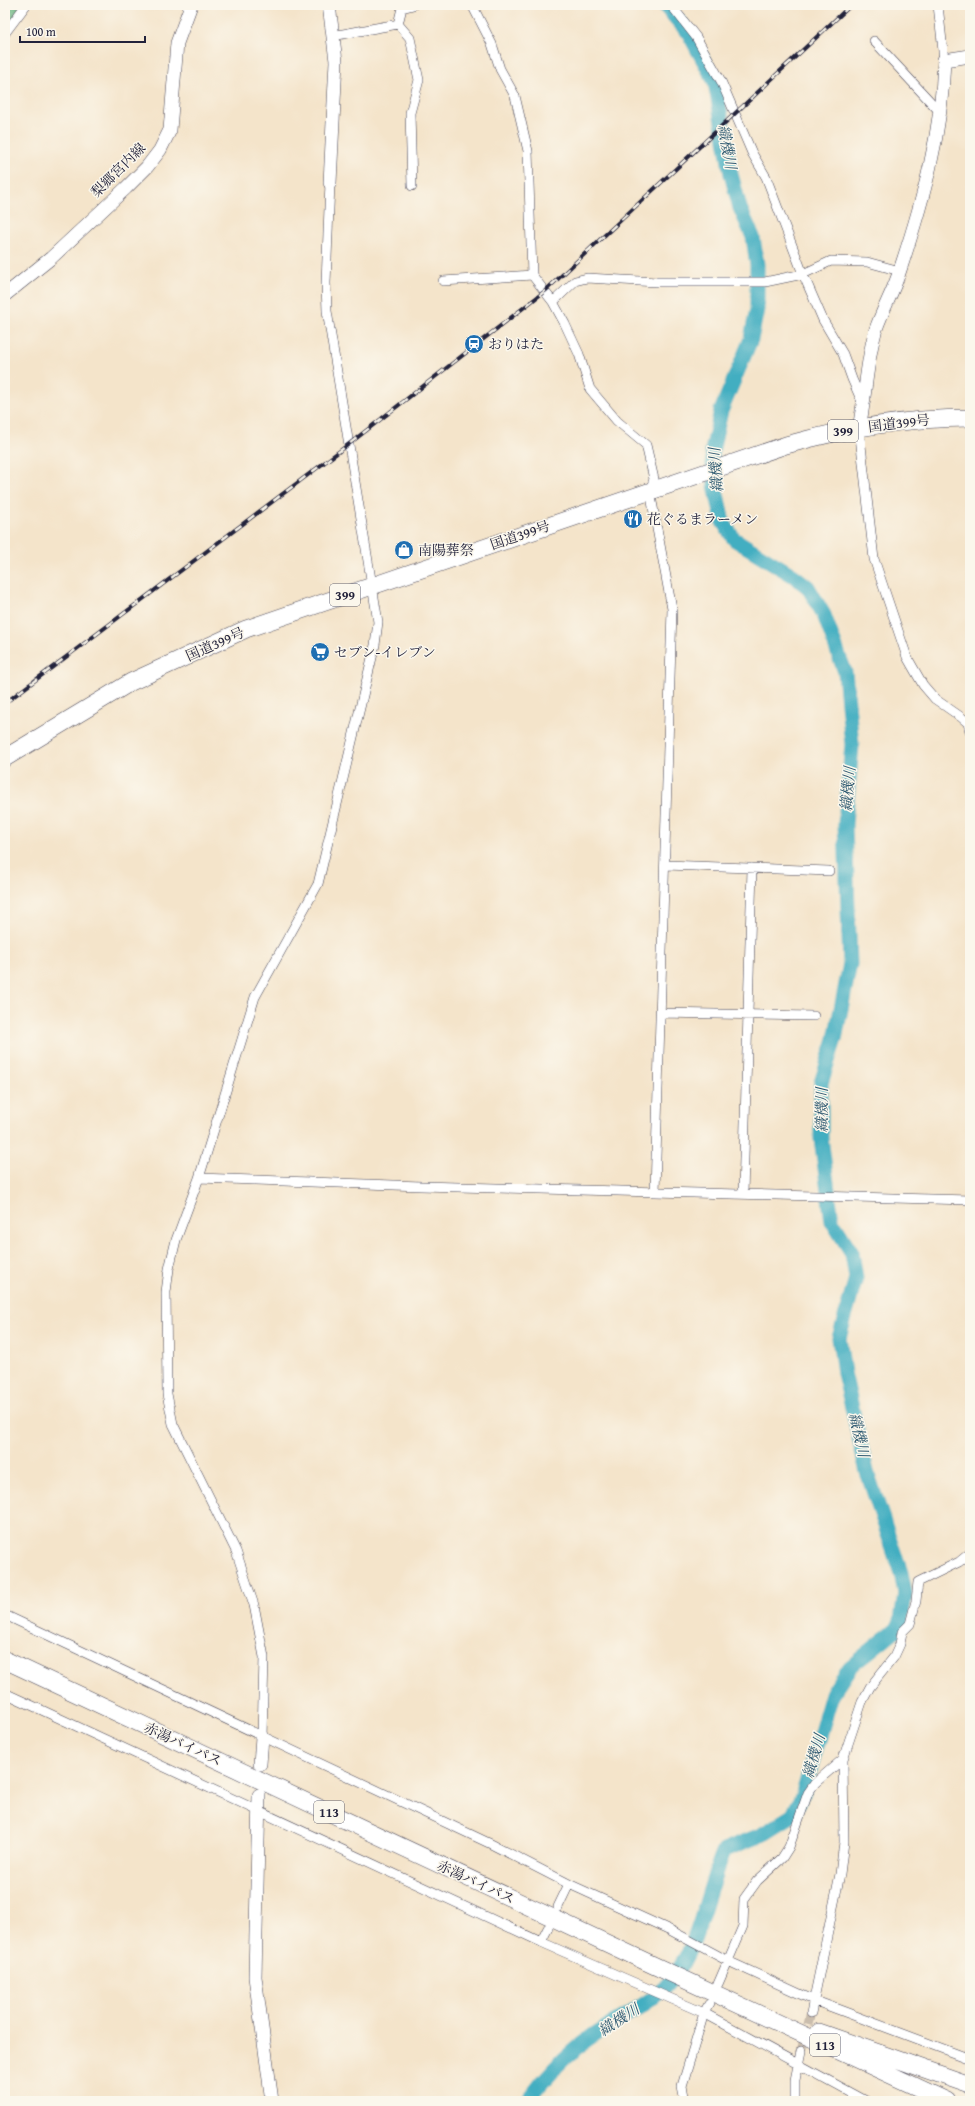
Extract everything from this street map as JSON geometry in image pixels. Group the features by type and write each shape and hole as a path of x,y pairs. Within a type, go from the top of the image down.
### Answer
{"highway":[{"name":"国道399号","path":"5,758 131,682 246,629 703,472 786,445 828,433 906,421 970,418"},
{"name":"赤湯バイパス","path":"5,1660 710,1992 948,2101"},
{"path":"728,2000 970,2085"},
{"path":"861,2062 929,2101"}],"street":[{"path":"5,33 26,5"},
{"name":"梨郷宮内線","path":"5,295 51,258 126,188 148,167 160,150 170,130 177,43 190,5"},
{"path":"260,1764 264,1658 254,1605 236,1551 173,1424 167,1394 166,1326 169,1270 180,1228 200,1178 255,997 318,884 375,645 378,622 371,586 362,516 327,311 326,283 336,61 329,5"},
{"path":"398,24 402,8 413,5"},
{"path":"472,5 492,44 500,69 515,96 528,151 532,275 553,302 579,354 590,390 617,421 646,445 654,479 650,491 672,609 666,865 655,1192"},
{"path":"671,5 696,36 721,81 752,153 766,177 803,274 824,320 843,354 864,405"},
{"path":"938,5 944,60 938,134 900,272 876,330 866,375 864,405 860,428 874,559 907,657 923,685 934,699 968,723 970,732"},
{"path":"332,36 398,24"},
{"path":"398,24 410,38 419,80 410,113 412,186"},
{"path":"874,41 940,112"},
{"path":"944,60 970,56"},
{"path":"553,302 576,281 587,278 657,282 765,282 803,274 831,261 867,262 900,272"},
{"path":"443,281 532,275"},
{"path":"666,865 829,871"},
{"path":"743,1194 752,868"},
{"path":"661,1013 814,1016"},
{"path":"200,1178 421,1186 970,1200"},
{"path":"811,2013 840,1874 844,1842 843,1759 862,1702 870,1688 894,1657 900,1644 902,1632 910,1624 916,1601 918,1582 959,1562 970,1554"},
{"path":"5,1615 491,1844 569,1884 670,1930 728,1961 813,2000 970,2059"},
{"path":"5,1693 541,1942 704,2013 759,2041 798,2065 866,2101"},
{"path":"685,2101 682,2086 710,1992 728,1961 743,1926 744,1899 757,1881 782,1858 789,1847 808,1793 815,1783 843,1759"},
{"path":"259,1795 260,1811 254,1977 272,2101"},
{"path":"558,1907 569,1884"},
{"path":"541,1942 548,1928"},
{"path":"795,2101 798,2065 801,2051"}],"green space":[{"path":"5,5 20,5 5,43"}],"waterway":[{"name":"織機川","path":"528,2101 545,2079 565,2058 598,2032 650,2000 671,1980 681,1966 696,1934 724,1850 761,1835 793,1815 803,1794 832,1694 850,1667 897,1629 901,1621 905,1593 901,1573 867,1472 844,1373 839,1338 856,1278 852,1253 832,1221 821,1138 821,1083 835,1039 850,964 845,824 852,745 845,672 824,615 808,587 794,576 734,539 723,522 715,485 712,451 721,411 751,339 757,309 757,265 753,237 740,208 731,174 715,82 688,32 664,5"}],"tunnel":[{"path":"801,2051 811,2013"}],"railway":[{"path":"5,703 349,444 545,291 851,5"}],"place":[{"name":"おりはた","path":"474,344"},
{"name":"花ぐるまラーメン","path":"633,519"},
{"name":"南陽葬祭","path":"404,550"},
{"name":"セブン-イレブン","path":"320,652"}]}
